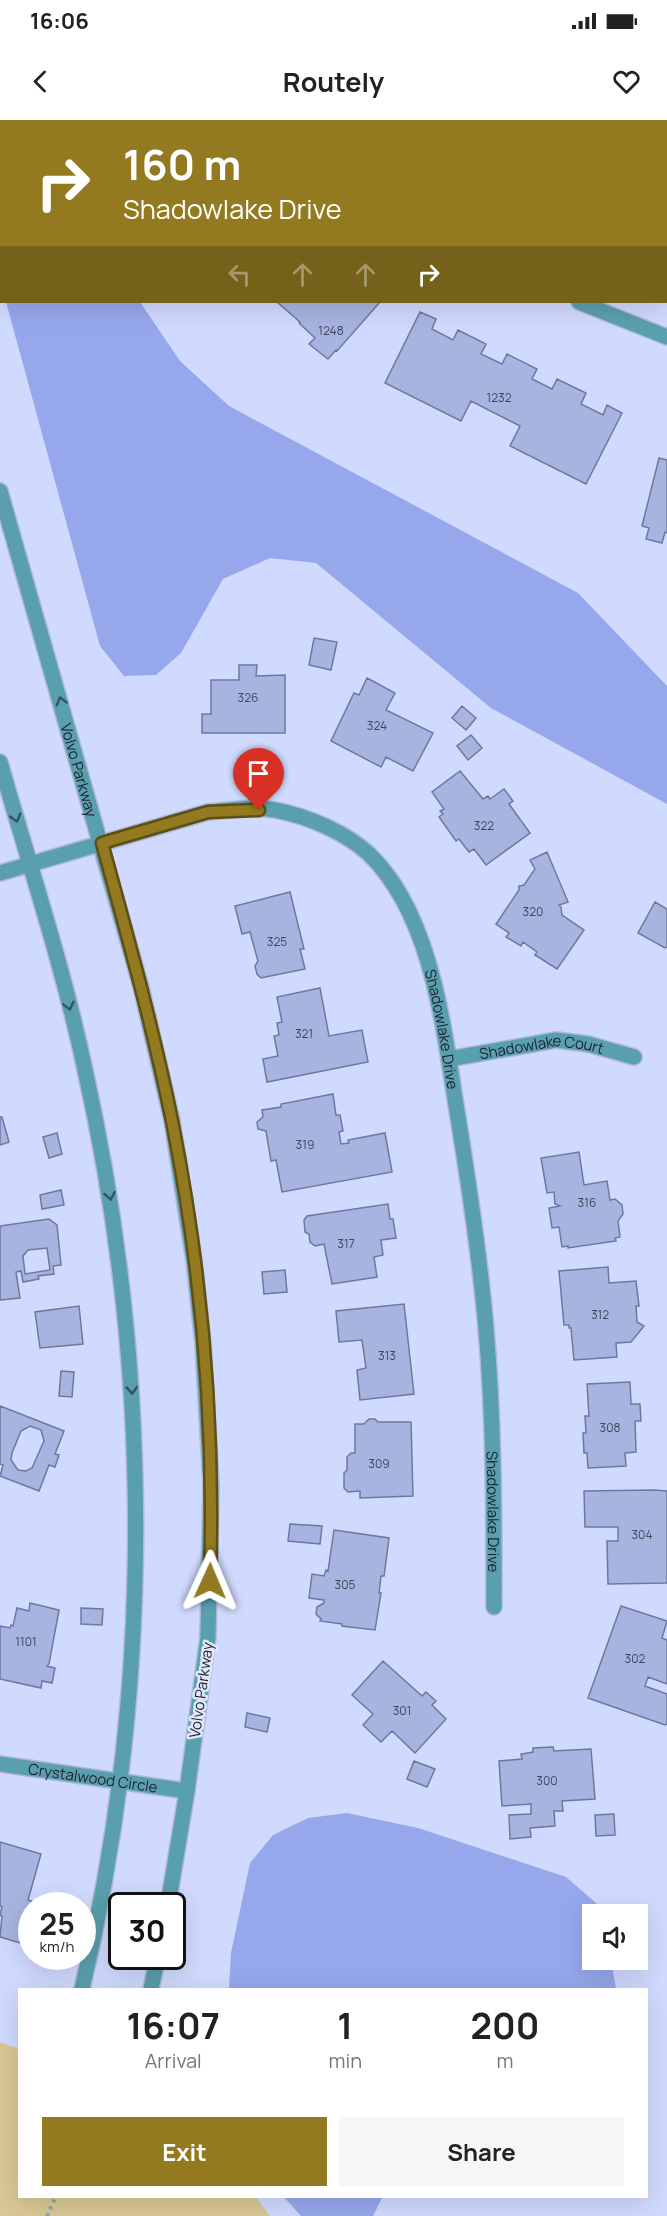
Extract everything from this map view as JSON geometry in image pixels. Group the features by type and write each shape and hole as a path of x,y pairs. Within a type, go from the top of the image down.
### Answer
{"street":[{"path":"582,303 667,337"},
{"name":"Volvo Parkway","path":"0,491 102,843 141,987 172,1121 194,1261 203,1344 211,1485 208,1637 187,1791 170,1892"},
{"path":"0,762 62,976 85,1068 112,1206 128,1340 135,1431 136,1511 130,1675 120,1782 112,1846 97,1927 82,1988"},
{"name":"Shadowlake Drive","path":"0,873 208,812 244,809 273,810 307,819 338,834 368,853 389,878 414,919 423,945 449,1059 473,1205 488,1342 494,1607"},
{"name":"Shadowlake Court","path":"449,1059 556,1040 588,1044 634,1058"},
{"name":"Crystalwood Circle","path":"0,1764 187,1791"},
{"path":"151,1988 155,1970"}],"path":[{"path":"47,2216 55,2198"}],"shaded area":[{"path":"0,2042 18,2049 18,2198 256,2198 270,2216 0,2216"}],"water":[{"path":"6,303 141,303 180,361 229,406 578,593 667,686 667,804 491,708 316,563 270,558 223,579 181,653 156,675 124,676 100,646"},
{"path":"347,1813 418,1828 566,1877 596,1904 582,1904 582,1970 613,1970 616,1988 229,1988 231,1953 250,1863 273,1835 308,1818"},
{"path":"285,2198 382,2198 373,2216 301,2216"}],"building":[{"path":"278,303 379,303 328,359 309,344 315,338"},
{"path":"420,312 436,319 432,329 453,340 458,330 486,344 481,354 502,364 507,354 537,369 532,379 552,389 557,379 586,393 581,404 603,415 607,405 622,413 586,484 510,446 520,426 471,401 461,421 385,383"},
{"path":"659,458 667,460 667,533 665,532 662,543 646,539 649,528 642,526"},
{"path":"314,638 337,642 331,670 309,665"},
{"path":"239,665 257,665 256,676 285,675 285,733 202,733 202,714 211,714 211,680 239,680"},
{"path":"367,678 395,693 386,710 433,733 413,771 386,757 381,767 331,741 354,693 359,695"},
{"path":"462,706 476,718 466,730 452,718"},
{"path":"471,735 482,748 468,760 457,746"},
{"path":"460,771 483,799 488,796 490,799 504,789 513,801 509,804 530,833 486,865 474,849 469,852 459,839 456,841 439,817 443,814 440,811 444,809 432,792"},
{"path":"547,852 568,902 559,905 562,915 584,930 557,969 535,955 537,952 523,942 521,946 506,937 509,933 496,924 519,890 519,886 524,885 535,869 530,860"},
{"path":"290,892 304,949 300,949 305,969 261,978 255,966 258,961 250,932 242,934 235,906"},
{"path":"655,902 667,909 667,947 665,948 638,933"},
{"path":"320,988 329,1036 362,1030 368,1062 267,1082 263,1059 278,1056 274,1036 279,1035 277,1023 282,1022 277,997"},
{"path":"333,1094 336,1115 340,1115 343,1131 339,1132 341,1144 349,1143 348,1140 385,1133 392,1172 282,1192 276,1160 271,1161 266,1131 258,1129 257,1122 263,1117 262,1110"},
{"path":"0,1117 2,1117 9,1142 0,1145"},
{"path":"57,1133 62,1154 49,1158 43,1137"},
{"path":"579,1152 584,1185 607,1181 610,1200 615,1199 622,1205 623,1214 618,1221 620,1237 615,1238 616,1241 568,1248 568,1246 562,1247 559,1227 552,1228 549,1208 560,1206 555,1204 554,1192 547,1193 541,1158"},
{"path":"61,1190 64,1205 42,1209 40,1195"},
{"path":"388,1204 396,1238 381,1240 383,1255 374,1257 377,1277 332,1284 324,1244 315,1246 310,1242 309,1234 305,1232 304,1220 307,1216"},
{"path":"49,1219 57,1225 61,1265 53,1266 54,1274 38,1276 39,1279 23,1282 21,1271 16,1272 20,1298 0,1300 0,1226","holes":["47,1248 50,1270 25,1274 23,1256 28,1250"]},
{"path":"608,1267 609,1283 636,1281 639,1306 636,1306 637,1322 644,1326 631,1342 616,1343 617,1357 574,1360 571,1328 569,1325 564,1325 559,1271"},
{"path":"285,1270 287,1292 264,1294 262,1272"},
{"path":"404,1304 414,1394 360,1400 357,1370 366,1368 362,1340 339,1342 336,1311"},
{"path":"79,1306 83,1344 40,1348 35,1312"},
{"path":"61,1371 74,1372 72,1397 59,1396"},
{"path":"630,1382 631,1404 640,1404 641,1421 635,1421 636,1452 625,1453 626,1466 588,1468 587,1453 584,1453 583,1433 586,1433 585,1416 589,1416 587,1384"},
{"path":"0,1406 64,1431 55,1454 59,1455 55,1467 49,1465 39,1491 0,1476 3,1465 0,1464","holes":["30,1426 41,1430 44,1441 32,1468 26,1471 18,1470 11,1460 21,1431"]},
{"path":"369,1419 375,1419 378,1422 411,1422 413,1496 360,1498 360,1491 348,1492 344,1488 347,1457 355,1453 355,1424 364,1424"},
{"path":"584,1491 667,1491 667,1583 608,1584 607,1541 618,1541 618,1527 585,1527"},
{"path":"290,1524 322,1526 320,1544 288,1541"},
{"path":"334,1530 389,1538 384,1576 381,1576 379,1593 381,1593 375,1630 320,1621 321,1619 316,1614 317,1607 324,1603 324,1600 309,1598 312,1574 324,1576 326,1570 328,1571"},
{"path":"30,1603 59,1610 47,1666 55,1668 52,1683 42,1681 41,1688 0,1679 0,1626 10,1628 11,1625 13,1626 17,1608 29,1611"},
{"path":"621,1606 667,1621 662,1638 667,1640 667,1684 648,1677 645,1686 667,1694 667,1724 665,1725 588,1698"},
{"path":"81,1608 103,1609 102,1625 81,1624"},
{"path":"383,1661 422,1696 426,1692 436,1701 432,1705 446,1719 415,1753 392,1731 381,1742 363,1725 373,1714 352,1695"},
{"path":"247,1713 270,1718 267,1732 245,1727"},
{"path":"553,1747 554,1751 591,1749 595,1799 562,1801 563,1811 554,1811 555,1826 530,1828 531,1837 510,1839 509,1815 531,1814 531,1804 502,1806 499,1761 522,1759 521,1754 533,1752 533,1748"},
{"path":"414,1761 435,1769 427,1787 407,1779"},
{"path":"614,1814 615,1835 596,1836 595,1815"},
{"path":"0,1842 41,1854 30,1892 18,1892 18,1942 0,1937 2,1907 0,1906"}],"route":[{"path":"210,1581 211,1485 208,1417 203,1344 184,1191 172,1121 141,987 102,843 208,812 259,810"}]}
